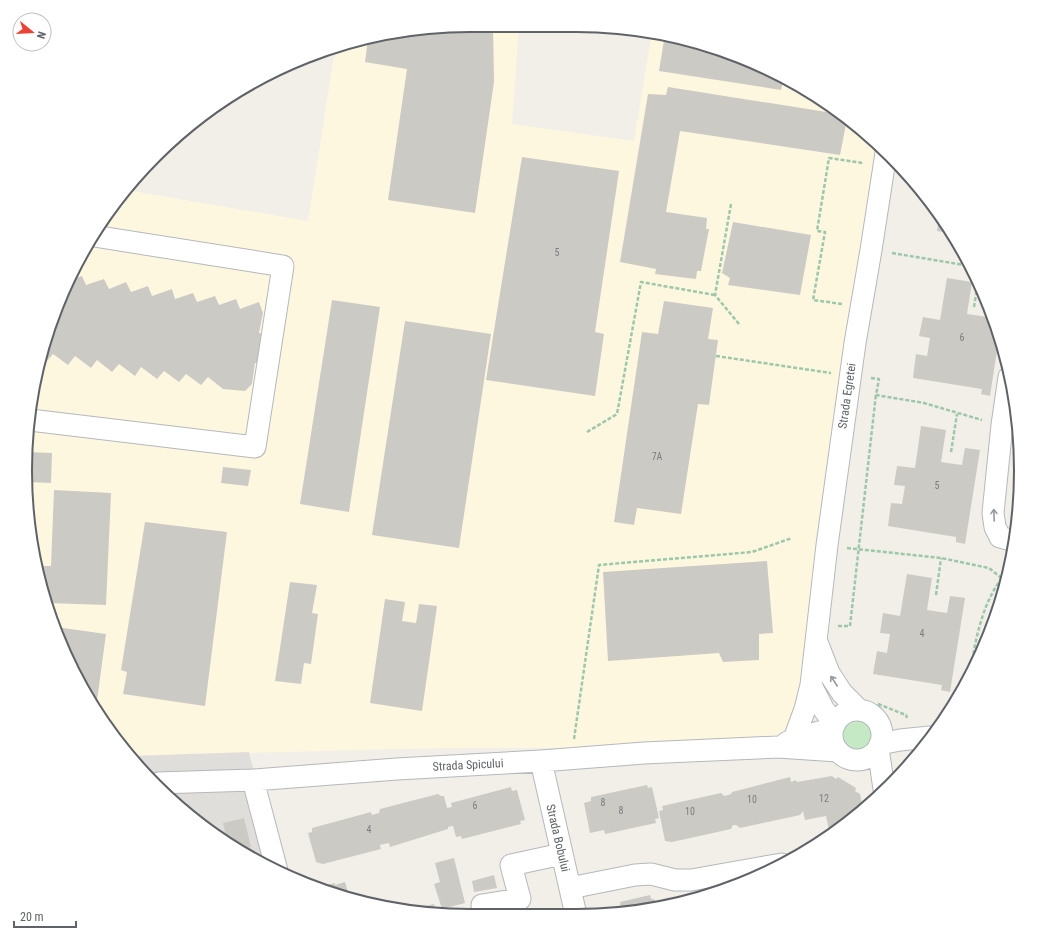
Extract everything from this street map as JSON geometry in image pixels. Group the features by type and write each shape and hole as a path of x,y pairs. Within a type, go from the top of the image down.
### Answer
{"street":[{"name":"Strada Egretei","path":"811,685 827,545 850,376 885,159"},
{"path":"35,421 255,447 283,266 100,237"},
{"path":"1007,391 993,513 995,527 1000,537 1008,539"},
{"name":"Strada Egretei","path":"816,639 830,673 842,693 865,706"},
{"path":"811,685 834,726"},
{"path":"786,743 805,709 811,685"},
{"path":"881,785 844,755 834,744 832,736 834,726 839,718 845,713 865,706 867,712 874,717 878,723 881,737 879,746 883,784"},
{"path":"878,723 905,739"},
{"name":"Strada Spicului","path":"162,783 253,780 786,743 834,726"},
{"path":"844,755 859,760 867,758 873,754 879,746 905,739 923,738"},
{"name":"Strada Spicului","path":"786,743 844,755"},
{"name":"Strada Bobului","path":"541,761 575,909"},
{"path":"253,780 275,863"},
{"path":"483,909 482,905 520,899 511,865 562,854"},
{"path":"570,888 635,875 651,874 675,880 691,880 761,868"}],"path":[{"path":"846,304 813,300 825,232 817,231 830,158 865,163"},
{"path":"715,296 732,204"},
{"path":"871,250 962,265"},
{"path":"587,432 617,414 641,282 715,296 739,324"},
{"path":"974,307 976,293"},
{"path":"716,356 879,379 850,626 833,625"},
{"path":"876,395 924,403 957,414 1002,425"},
{"path":"951,452 957,414"},
{"path":"571,758 599,565 752,552 792,538"},
{"path":"827,545 941,558 989,568 1001,577"},
{"path":"936,595 941,558"},
{"path":"972,658 984,613 995,587 1000,581"},
{"path":"865,706 906,716 905,739"}],"shaded area":[{"path":"519,32 512,124 634,141 651,39 716,55 769,77 819,106 865,141 883,157 804,734 580,748 439,748 138,756 106,714 77,664 55,611 40,556 33,499 33,442 40,385 55,330 65,303 91,251 106,227 133,191 308,221 334,54 385,40 413,36 442,33"},
{"path":"249,752 276,863 227,835 204,818 160,781 138,756"}],"green space":[{"path":"857,719 866,722 870,726 873,735 870,744 866,748 857,751 848,748 844,744 841,735 844,726 848,722"}],"building":[{"path":"493,32 494,82 475,213 388,200 407,69 365,62 367,44 385,40 442,33"},
{"path":"664,41 716,55 743,65 782,84 781,90 659,71"},
{"path":"668,87 827,112 846,126 840,155 680,131 666,212 707,218 706,229 709,229 701,271 697,271 696,279 655,274 656,269 620,262 648,94 666,95"},
{"path":"522,157 619,171 595,332 604,334 595,396 486,380"},
{"path":"733,222 811,235 800,295 728,285 730,278 722,273"},
{"path":"938,224 943,232 937,231"},
{"path":"82,276 86,285 104,279 109,289 126,282 131,292 148,286 152,296 172,289 175,299 193,293 197,302 215,296 219,305 236,299 240,309 259,302 263,313 259,333 263,334 259,363 255,363 252,384 245,391 223,389 208,377 201,385 186,374 179,382 164,371 157,379 141,367 135,376 119,364 112,372 97,360 91,368 75,356 68,365 53,354 46,360 55,330 77,278"},
{"path":"947,278 971,282 967,314 986,317 997,350 990,396 981,394 982,389 913,378 916,354 927,356 930,338 919,336 923,317 940,320"},
{"path":"332,300 380,307 349,512 300,504"},
{"path":"664,301 713,308 708,339 718,340 709,405 698,404 681,514 637,508 634,525 614,522 642,332 658,334"},
{"path":"405,321 491,334 459,548 372,535"},
{"path":"921,426 946,430 941,462 962,465 965,448 980,450 965,544 956,542 956,537 888,526 891,503 902,504 905,486 894,485 897,466 915,468"},
{"path":"33,452 52,453 51,483 32,482"},
{"path":"223,467 251,470 248,486 221,483"},
{"path":"54,490 111,493 106,605 53,603 42,566 51,566"},
{"path":"145,522 227,532 205,706 123,694 127,672 121,670"},
{"path":"767,561 773,633 759,634 759,660 723,662 719,653 608,661 603,572"},
{"path":"907,574 932,578 927,610 947,613 950,596 965,598 950,692 941,690 942,685 873,674 877,651 887,653 890,634 880,633 883,613 900,616"},
{"path":"290,582 317,585 312,613 318,614 311,664 304,663 301,684 275,681"},
{"path":"385,599 405,602 402,621 416,623 419,604 437,606 422,711 370,703"},
{"path":"61,628 106,634 97,700 77,664"},
{"path":"832,776 836,779 838,777 856,788 855,791 860,794 862,803 829,828 826,816 805,820 803,811 800,815 740,828 733,825 731,829 672,842 665,841 659,811 663,810 662,806 721,793 724,796 731,794 732,792 790,777 791,782 796,780 797,782"},
{"path":"647,785 648,788 652,787 659,818 655,819 656,823 605,834 604,830 590,833 584,803 591,801 591,797"},
{"path":"511,787 512,791 517,790 525,820 520,821 521,824 462,839 461,836 456,837 452,826 448,827 448,829 390,847 389,843 384,844 380,845 381,849 323,864 316,862 308,833 312,832 312,828 371,812 372,815 379,813 380,809 438,794 444,796 447,808 452,807 451,803"},
{"path":"244,818 251,847 248,848 225,834 223,823"},
{"path":"454,858 465,903 442,908 434,884 440,882 435,863"},
{"path":"494,875 497,888 474,892 472,881"},
{"path":"345,882 348,891 327,885 335,883 335,885"},
{"path":"650,895 651,899 654,899 655,902 621,906 620,902"},
{"path":"434,904 435,907 425,906"}]}
